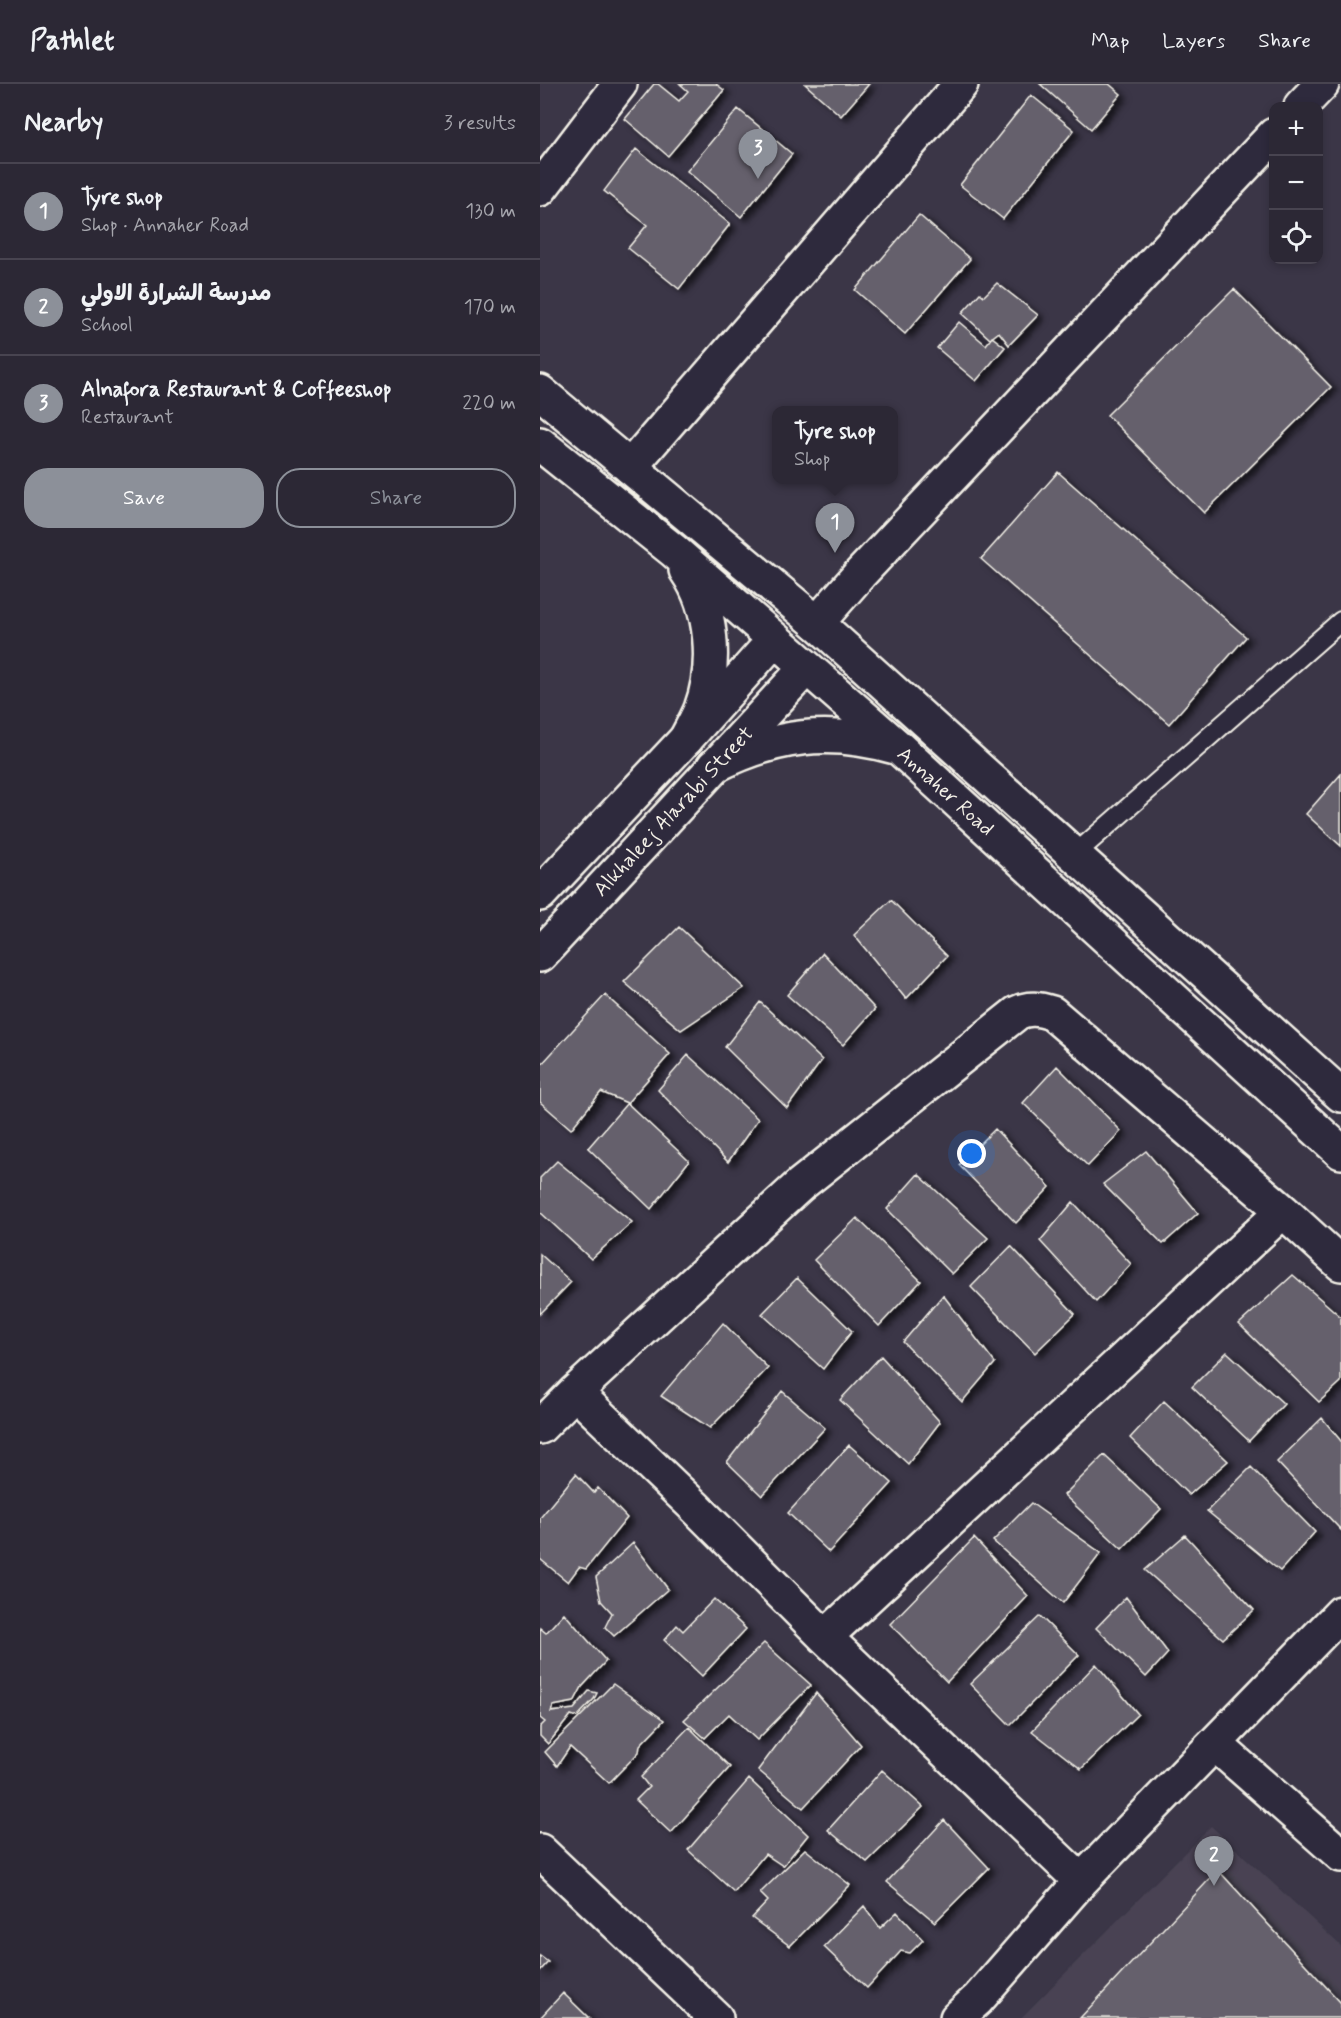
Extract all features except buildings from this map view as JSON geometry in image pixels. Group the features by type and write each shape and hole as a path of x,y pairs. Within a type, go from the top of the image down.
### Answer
{"street":[{"path":"540,189 620,84"},
{"path":"630,467 961,84"},
{"path":"1305,102 1322,84"},
{"path":"817,623 860,574 1269,140"},
{"name":"Annaher Road","path":"540,392 817,623 1341,1095"},
{"name":"Annaher Road","path":"540,444 674,551 899,748 1341,1152"},
{"path":"674,551 697,589 705,610 710,643 709,676 701,709 686,739"},
{"name":"Alkhaleej Alarabi Street","path":"540,894 686,739 774,640"},
{"name":"Alkhaleej Alarabi Street","path":"540,956 806,668"},
{"path":"714,766 743,752 773,742 805,736 868,739 899,748"},
{"path":"540,1427 800,1185 1017,1013 1026,1009 1039,1009 1052,1013 1341,1264"},
{"path":"825,1636 1282,1211"},
{"path":"575,1392 1081,1881"},
{"path":"957,2018 978,1999 1081,1881 1341,1613"},
{"path":"1215,1744 1341,1855"},
{"path":"540,1851 716,2018"}],"lane":[{"path":"1074,855 1341,621"}],"shaded area":[{"path":"1211,1826 1341,1946 1341,2018 1021,2018"}],"place":[{"name":"Alnafora Restaurant & Coffeeshop","path":"758,179"},
{"name":"Tyre shop","path":"835,553"},
{"name":"مدرسة الشرارة الاولي","path":"1214,1886"}]}
